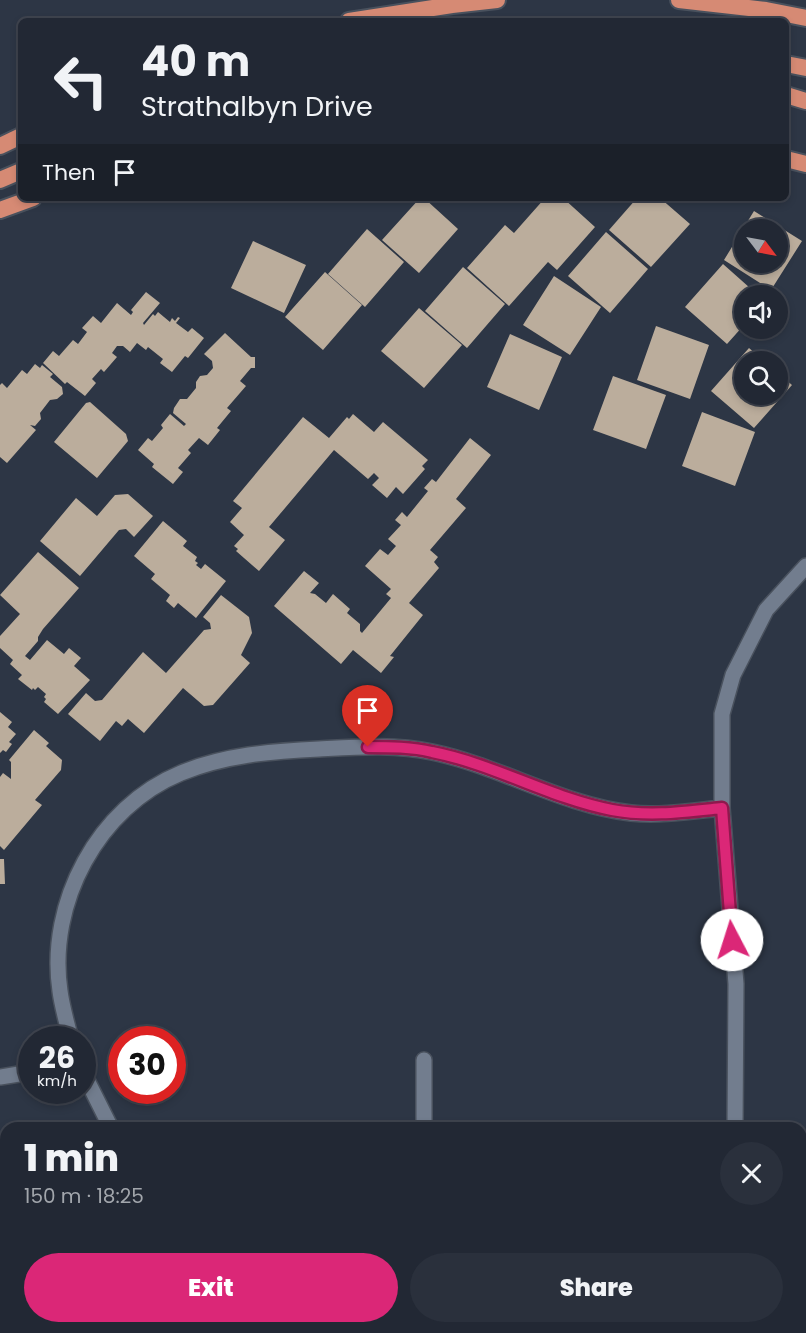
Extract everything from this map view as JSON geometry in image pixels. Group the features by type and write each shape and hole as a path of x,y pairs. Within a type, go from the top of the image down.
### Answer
{"highway":[{"path":"368,18 497,0"},
{"path":"679,0 766,10 806,18"},
{"path":"789,65 806,68"},
{"path":"789,96 806,101"},
{"path":"0,146 18,137"},
{"path":"789,160 806,164"},
{"path":"0,180 18,172"},
{"path":"0,210 25,201"}],"street":[{"path":"735,1122 736,984 722,808 722,714 733,675 766,610 806,566"},
{"path":"68,1026 60,990 59,945 67,906 78,873 112,821 132,802 179,773 207,763 246,755 388,747 432,752 609,809 658,814 722,808"},
{"path":"424,1060 424,1122"},
{"path":"0,1077 18,1074"},
{"path":"96,1098 108,1122"}],"building":[{"path":"417,201 427,201 458,229 419,273 382,240"},
{"path":"542,201 566,201 595,227 557,270 548,262 509,306 467,268 505,225 514,233"},
{"path":"634,201 663,201 690,224 651,267 609,230"},
{"path":"754,211 767,219 749,219"},
{"path":"367,229 404,262 365,307 328,274"},
{"path":"606,232 648,269 610,313 568,276"},
{"path":"788,232 802,241 788,263"},
{"path":"253,241 306,265 284,313 231,288"},
{"path":"734,244 734,266 724,260"},
{"path":"723,264 747,285 734,285 734,336 727,344 685,307"},
{"path":"463,267 505,304 467,348 425,311"},
{"path":"325,272 362,305 323,350 285,317"},
{"path":"744,273 782,273 774,285 763,285"},
{"path":"554,276 601,307 570,355 523,325"},
{"path":"146,292 160,303 143,323 144,325 153,314 155,316 158,312 170,322 172,318 175,321 178,317 180,318 176,323 188,332 192,328 204,338 188,358 185,356 172,372 160,363 163,359 148,347 146,350 137,343 130,352 123,346 117,346 112,353 117,357 104,372 101,369 92,379 96,383 85,396 67,382 65,384 43,363 53,351 59,356 73,340 78,344 87,332 82,328 93,316 101,323 117,303 131,315 133,312 131,310"},
{"path":"419,308 462,345 424,388 381,351"},
{"path":"656,326 709,345 690,399 637,380"},
{"path":"225,333 251,357 255,357 255,368 251,368 240,381 246,386 227,408 231,411 217,428 220,430 208,445 199,438 188,450 191,453 178,468 183,472 173,484 152,467 154,464 138,450 148,438 152,441 163,428 161,425 170,414 184,426 186,424 173,413 174,408 180,399 187,399 196,388 196,382 200,376 207,375 213,368 212,361 204,354"},
{"path":"510,334 562,357 539,410 487,387"},
{"path":"35,364 40,368 42,365 53,374 50,377 62,387 63,394 57,399 50,400 40,413 41,419 35,426 30,425 36,430 7,463 0,457 0,385 2,383 7,388 22,370 27,374"},
{"path":"734,365 734,405 774,405 754,428 711,391"},
{"path":"613,376 666,395 646,449 593,430"},
{"path":"90,402 126,434 128,441 97,478 54,442 86,403"},
{"path":"702,412 755,432 735,486 682,466"},
{"path":"353,414 374,432 383,422 428,460 422,466 425,469 403,494 396,487 387,498 372,485 379,478 374,473 368,479 334,450 269,527 285,540 259,571 236,551 238,549 234,546 244,535 230,522 242,508 233,501 303,417 329,438 347,417 349,419"},
{"path":"470,438 491,455 456,499 466,508 430,550 438,557 434,562 439,568 409,603 423,615 390,656 394,657 381,673 353,650 341,664 274,606 304,571 319,583 310,593 315,594 326,603 333,594 350,609 347,613 360,624 362,633 391,598 386,594 391,589 365,566 380,549 388,555 396,546 388,539 401,525 395,520 402,512 407,517 428,491 424,488 432,479 436,482"},
{"path":"128,494 153,516 134,537 126,529 119,530 80,576 40,541 76,498 97,516 115,495"},
{"path":"163,521 187,541 183,546 197,557 196,565 201,569 205,564 226,581 196,618 178,603 174,608 166,601 170,595 151,579 155,574 134,556"},
{"path":"38,552 79,588 43,629 38,641 25,656 30,660 47,640 64,654 69,648 81,658 74,666 90,680 58,714 44,702 46,694 38,687 32,690 18,679 22,675 10,664 13,660 0,648 0,636 20,614 0,595"},
{"path":"221,595 249,617 252,633 241,655 250,663 213,705 204,706 183,688 144,733 128,719 122,726 116,721 100,741 68,714 86,693 95,701 102,700 143,652 166,673 204,630 211,629 210,623 203,617"},
{"path":"0,712 12,722 8,727 16,734 9,742 12,744 6,752 3,750 0,753"},
{"path":"34,730 49,743 46,746 62,760 61,770 35,800 42,805 4,850 0,846 0,777 3,773 11,779 9,760"},
{"path":"0,859 4,859 5,884 0,884"}],"route":[{"path":"368,747 432,752 465,761 585,803 632,813 658,814 722,808 732,940"}]}
